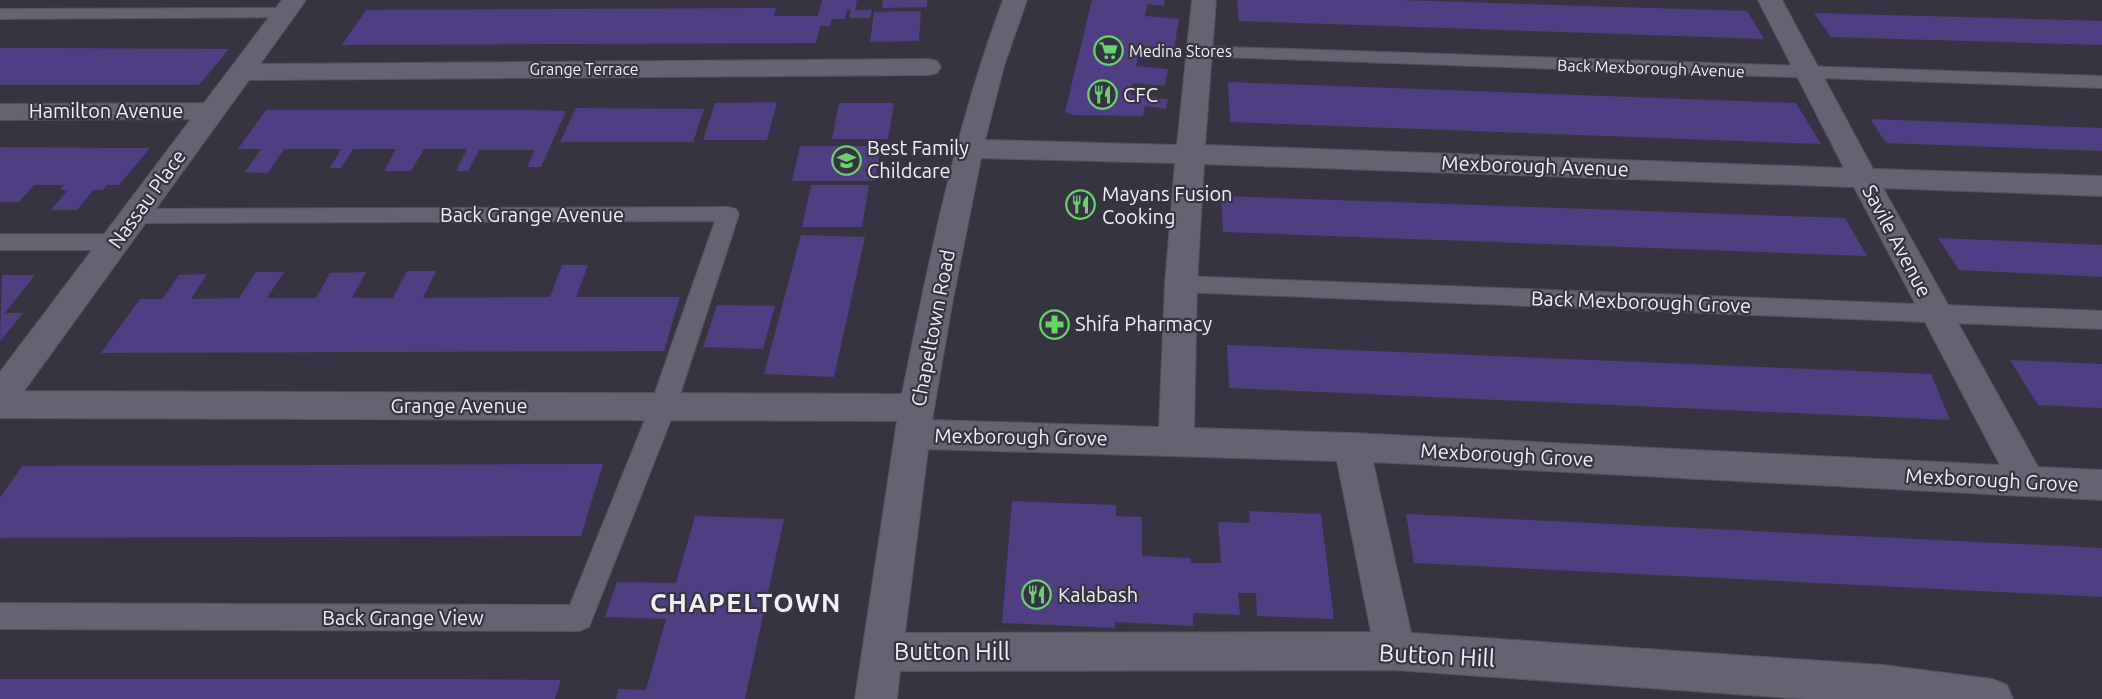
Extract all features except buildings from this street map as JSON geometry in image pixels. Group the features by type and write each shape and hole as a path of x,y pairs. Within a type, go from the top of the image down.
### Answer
{"street":[{"name":"Chapeltown Road","path":"876,699 915,421 937,299 969,149 991,66 1016,0"},
{"path":"1176,440 1181,284 1204,0"},
{"name":"Savile Avenue","path":"1770,0 2027,482"},
{"name":"Nassau Place","path":"0,398 289,7"},
{"name":"Grange Terrace","path":"241,72 928,67"},
{"name":"Hamilton Avenue","path":"0,112 212,111"},
{"name":"Mexborough Avenue","path":"969,149 1190,154 2102,186"},
{"name":"Grange Avenue","path":"0,404 663,407 915,421"},
{"name":"Mexborough Grove","path":"915,421 1176,440 2102,485"},
{"path":"1352,447 1395,651"},
{"name":"Button Hill","path":"882,652 1395,651 1883,685 1992,699"}],"lane":[{"path":"0,14 289,7"},
{"name":"Back Mexborough Avenue","path":"1200,52 2102,82"},
{"name":"Back Grange Avenue","path":"134,216 728,214 663,407"},
{"path":"0,242 115,242"},
{"name":"Back Mexborough Grove","path":"1181,284 2102,320"},
{"name":"Back Grange View","path":"0,616 579,618 663,407"}],"place":[{"name":"Medina Stores","path":"1108,51"},
{"name":"CFC","path":"1102,95"},
{"name":"Best Family Childcare","path":"846,160"},
{"name":"Mayans Fusion Cooking","path":"1081,205"},
{"name":"Shifa Pharmacy","path":"1054,324"},
{"name":"Kalabash","path":"1037,595"}],"district":[{"name":"CHAPELTOWN","path":"746,603"}]}
